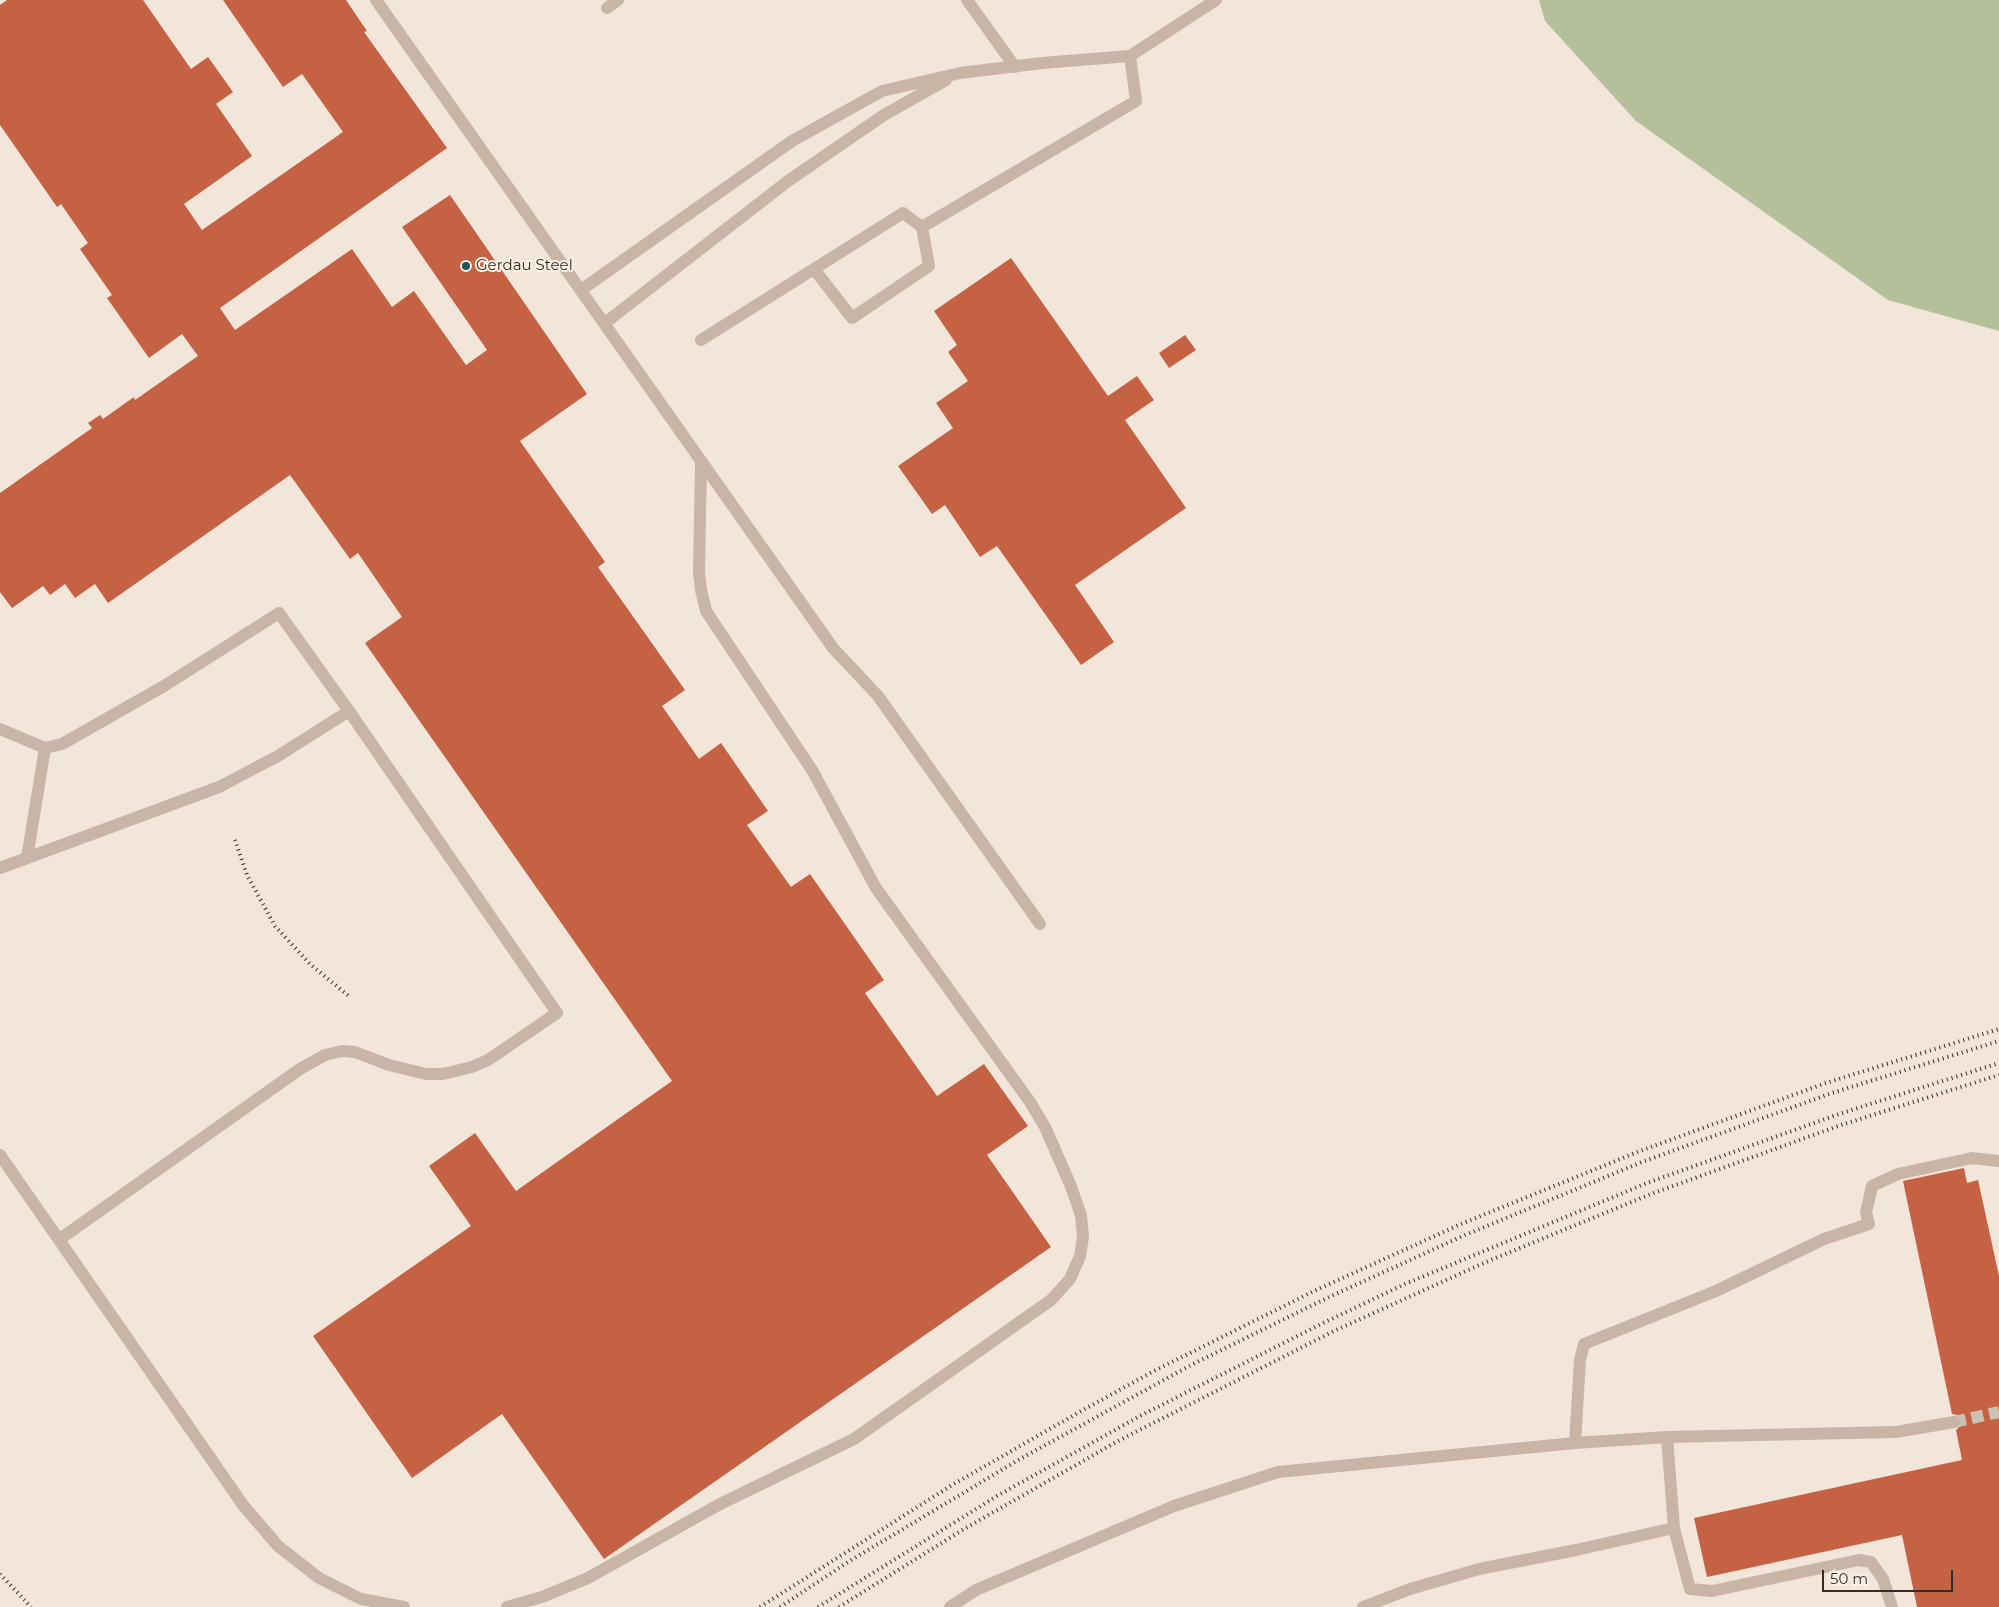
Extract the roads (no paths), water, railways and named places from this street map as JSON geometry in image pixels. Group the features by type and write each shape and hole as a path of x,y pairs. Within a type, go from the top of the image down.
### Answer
{"lane":[{"path":"376,0 833,648 878,696 1040,924"},
{"path":"607,8 618,0"},
{"path":"967,0 1015,66"},
{"path":"581,290 792,141 882,91 960,73 1130,56 1216,0"},
{"path":"922,227 1136,101 1130,56"},
{"path":"605,323 788,181 884,115 960,73"},
{"path":"701,340 814,269 903,214 922,227 929,266 852,318 814,269"},
{"path":"507,1607 542,1597 588,1578 720,1504 854,1439 1051,1300 1070,1279 1080,1256 1082,1237 1081,1215 1070,1184 1044,1127 1030,1102 876,888 812,770 706,611 699,572 701,463"},
{"path":"0,729 46,748 62,744 155,691 279,613 557,1013 488,1060 472,1067 443,1074 426,1074 389,1065 354,1052 324,1055 292,1075 60,1239"},
{"path":"0,868 219,786 278,756 348,711"},
{"path":"27,858 46,748"},
{"path":"0,1155 243,1505 278,1546 319,1578 361,1599 404,1607"},
{"path":"1575,1443 1578,1379 1584,1344 1716,1291 1824,1239 1868,1224 1866,1213 1872,1186 1898,1174 1972,1158 1999,1161"},
{"path":"950,1607 976,1590 1174,1506 1278,1472 1575,1443 1667,1437 1896,1432 1954,1422"},
{"path":"1667,1437 1674,1528 1690,1589 1712,1591 1859,1560 1871,1562 1883,1579 1892,1607"},
{"path":"1362,1607 1410,1589 1479,1568 1576,1550 1674,1528"}],"tunnel":[{"path":"1954,1422 1999,1412"}],"railway":[{"path":"235,840 247,875 275,926 310,964 350,997"},
{"path":"760,1607 952,1485 1076,1414 1152,1372 1314,1291 1461,1224 1640,1151 1826,1083 1999,1029"},
{"path":"780,1607 848,1562 1020,1459 1193,1364 1327,1298 1465,1235 1642,1162 1832,1093 1999,1041"},
{"path":"818,1607 997,1496 1140,1416 1319,1325 1405,1284 1647,1183 1839,1114 1999,1063"},
{"path":"839,1607 964,1529 1118,1441 1334,1331 1486,1262 1651,1194 1841,1125 1999,1075"},
{"path":"0,1574 31,1607"}],"place":[{"name":"Gerdau Steel","path":"466,266"}]}
